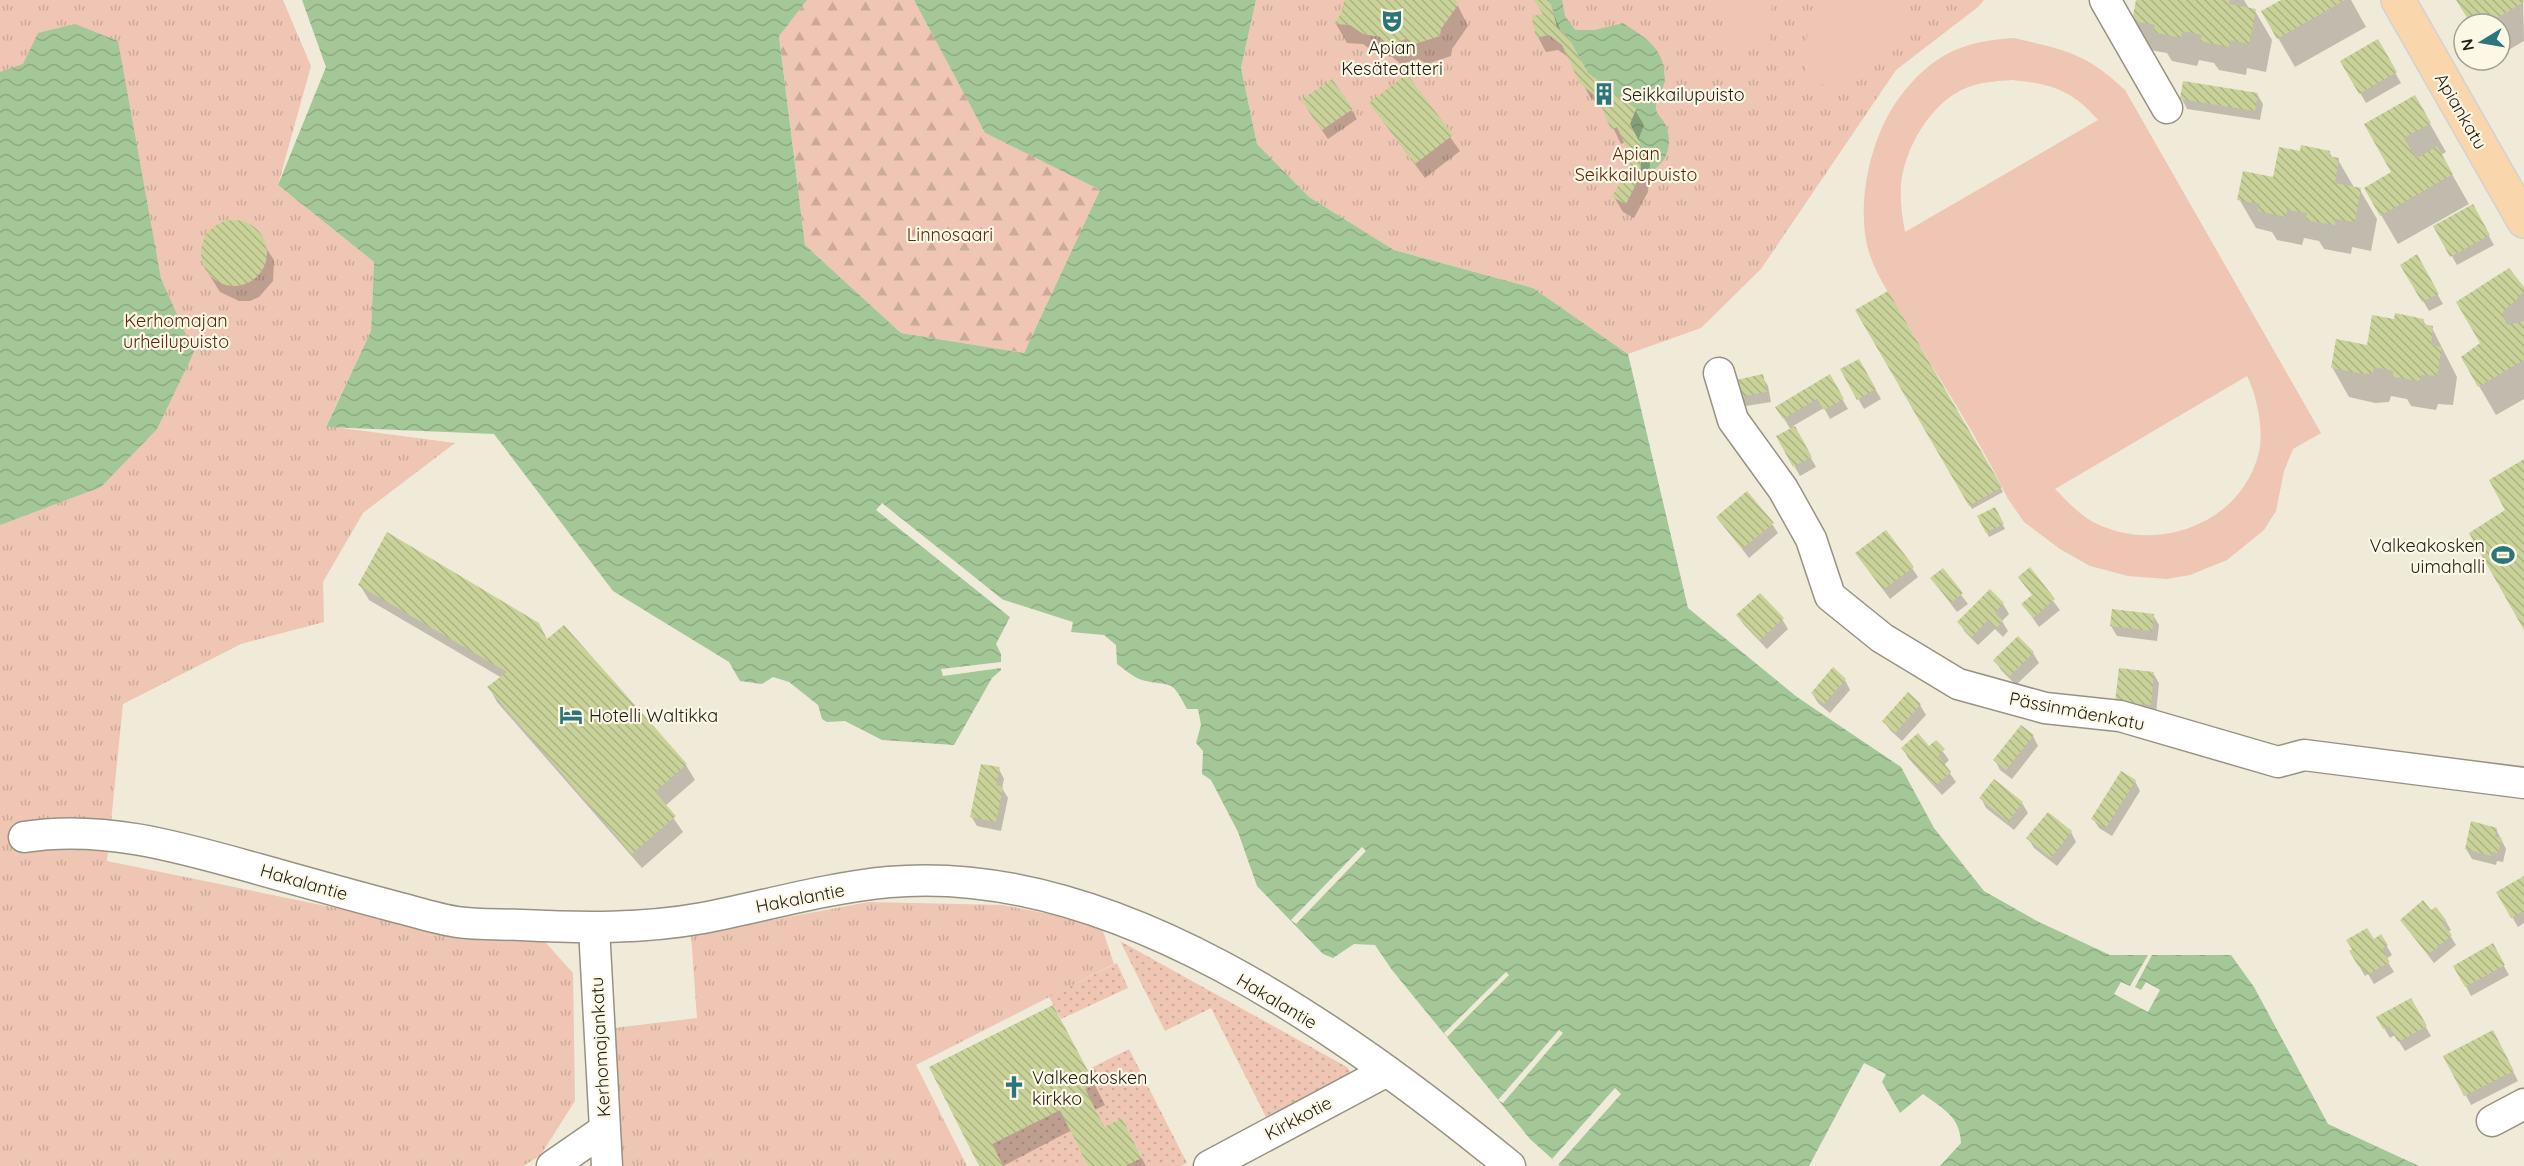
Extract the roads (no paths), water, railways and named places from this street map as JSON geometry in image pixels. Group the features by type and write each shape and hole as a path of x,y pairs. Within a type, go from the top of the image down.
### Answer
{"main road":[{"name":"Apiankatu","path":"2398,0 2524,220"}],"street":[{"path":"2105,0 2167,108"},
{"name":"Pässinmäenkatu","path":"1719,374 1733,420 1783,489 1811,538 1830,596 1882,638 1958,684 2044,708 2120,716 2277,762 2304,754 2524,783"},
{"name":"Hakalantie","path":"24,837 51,833 108,835 196,851 456,922 594,928 698,919 889,882 935,881 980,884 1026,892 1114,918 1178,944 1275,997 1387,1071 1510,1166"},
{"name":"Kerhomajankatu","path":"594,928 607,1166"},
{"name":"Kirkkotie","path":"1209,1166 1387,1071"},
{"path":"2492,1121 2524,1104"},
{"path":"552,1166 604,1130"}],"water":[{"path":"302,0 807,0 779,36 805,245 901,333 1024,353 1100,190 985,133 914,0 1256,0 1241,68 1257,144 1309,197 1394,250 1533,288 1628,354 1688,608 1797,697 1901,767 1934,828 1984,891 2037,921 2110,955 2231,955 2254,987 2328,1124 2419,1166 1940,1166 1961,1143 1954,1120 1944,1109 1923,1094 1900,1113 1882,1082 1886,1074 1864,1063 1809,1166 1560,1166 1530,1139 1392,970 1375,945 1354,944 1333,958 1323,954 1257,886 1238,832 1211,780 1202,774 1203,751 1196,743 1201,725 1198,709 1187,709 1173,687 1139,679 1117,664 1116,645 1104,635 1071,632 1073,622 1001,599 994,604 1010,617 996,644 1001,654 1001,670 992,678 954,745 882,740 845,721 827,722 822,719 818,705 789,682 773,677 762,684 740,681 729,662 613,591 494,434 326,427 371,331 374,262 278,185 326,67"},
{"path":"1547,0 1562,0 1565,16 1575,30 1595,30 1623,23 1650,42 1659,54 1665,81 1656,103 1656,110 1666,126 1669,143 1665,157 1655,169 1640,176 1642,147 1630,124 1636,109 1588,73 1568,37 1557,27 1551,4"},
{"path":"75,24 118,41 161,279 194,352 157,429 101,487 0,525 0,72 23,64 38,33"}],"place":[{"name":"Apian Kesäteatteri","path":"1392,21"},
{"name":"Seikkailupuisto","path":"1604,94"},
{"name":"Valkeakosken uimahalli","path":"2503,555"},
{"name":"Hotelli Waltikka","path":"571,715"},
{"name":"Valkeakosken kirkko","path":"1014,1087"}],"park label":[{"name":"Apian Seikkailupuisto","path":"1636,163"},
{"name":"Linnosaari","path":"950,234"},
{"name":"Kerhomajan urheilupuisto","path":"176,330"}]}
